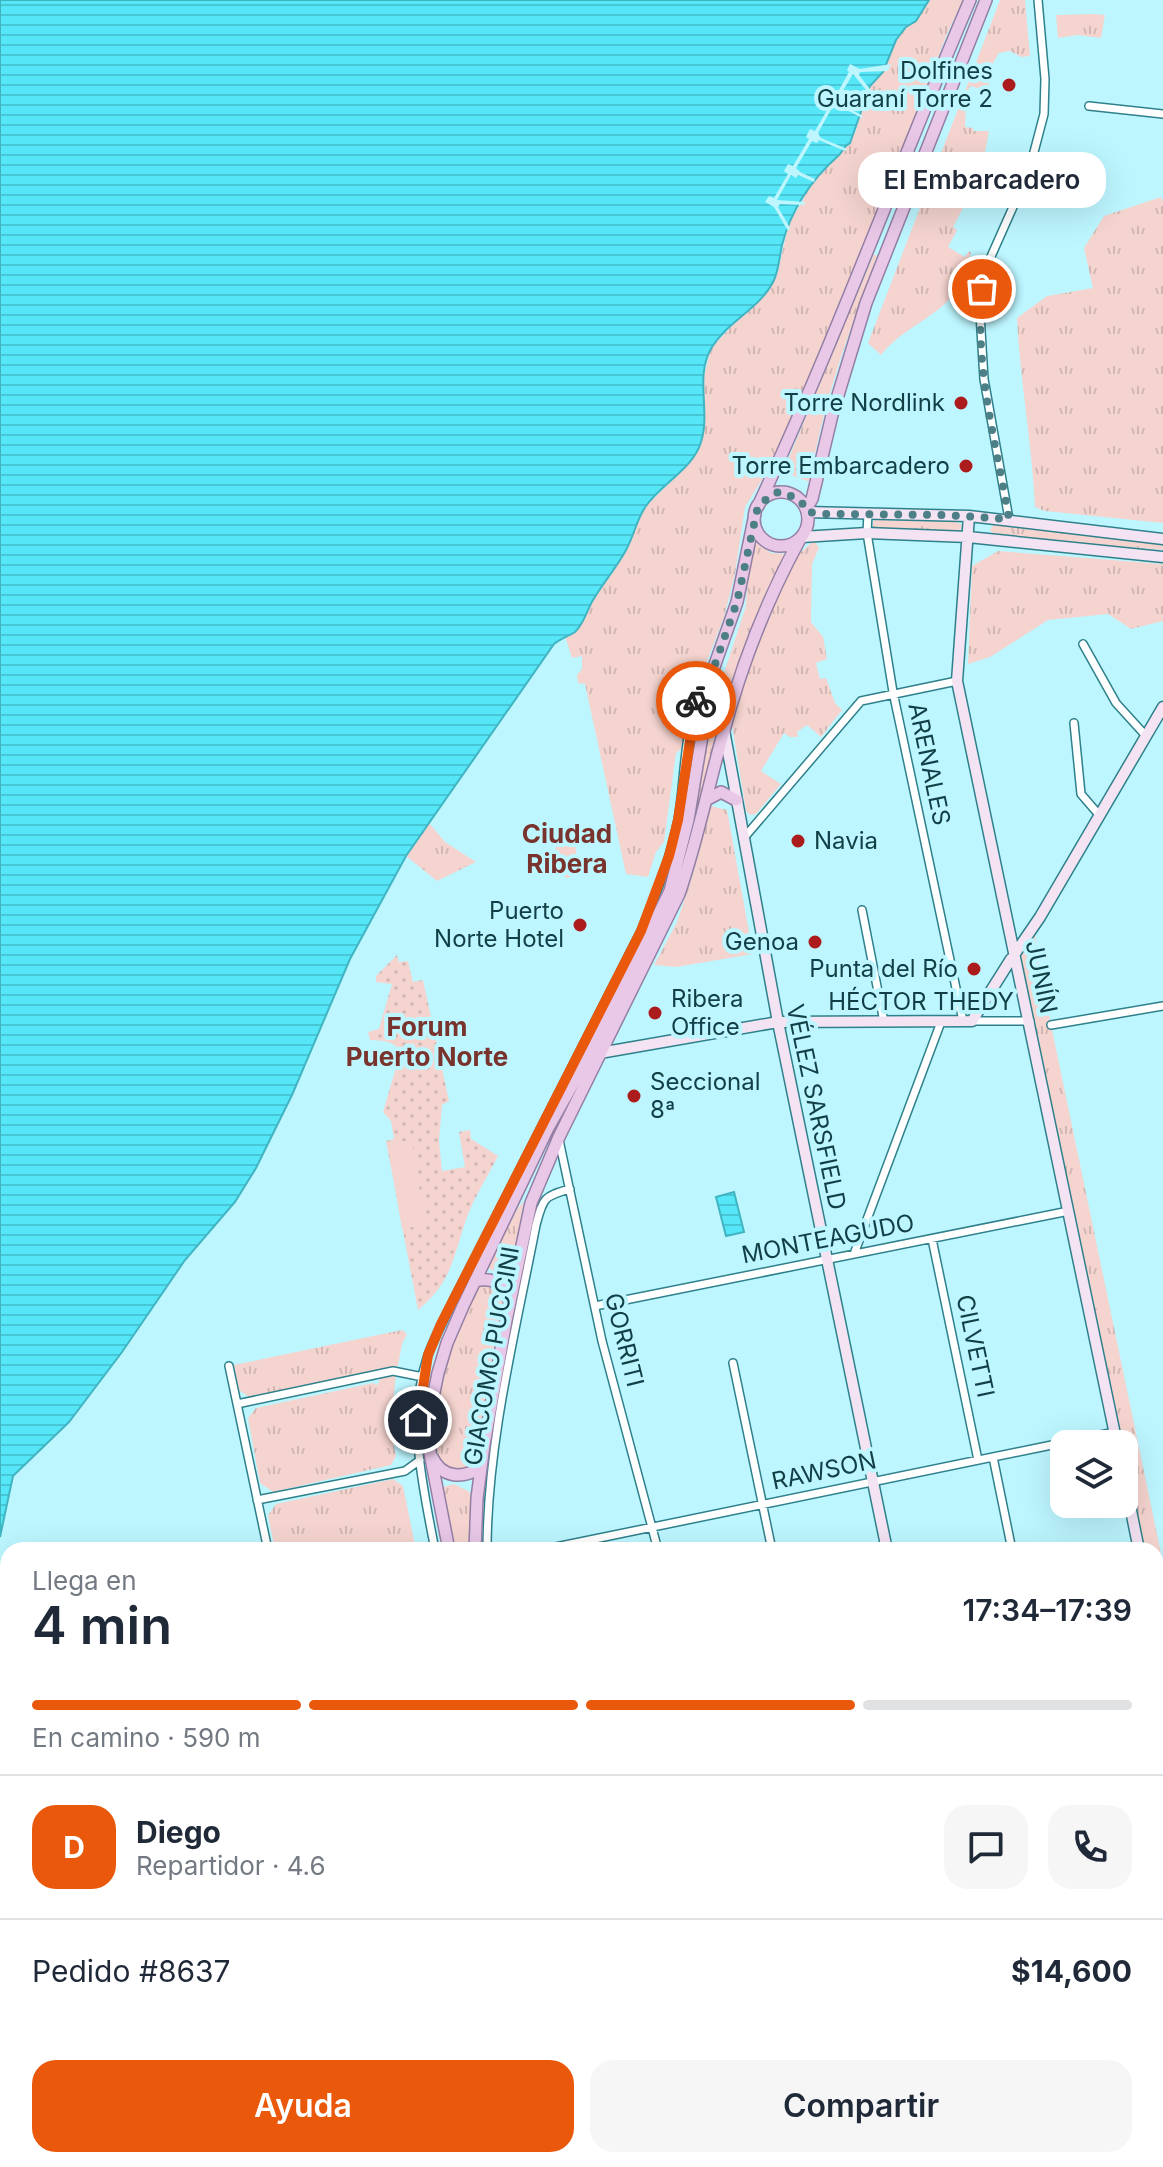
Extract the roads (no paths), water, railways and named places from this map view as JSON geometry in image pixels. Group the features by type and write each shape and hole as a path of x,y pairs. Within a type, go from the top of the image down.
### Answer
{"main road":[{"path":"447,1542 430,1453 432,1401 447,1343 548,1128 589,1055 670,891 688,820 713,670 737,602 757,510 879,228 970,0"},
{"path":"475,1542 480,1468 531,1203 559,1137 679,894 691,860 723,731 764,613 807,529 807,510 866,303 986,0"},
{"path":"1163,539 997,518 807,510 793,495 783,492 774,493 757,510 758,533 773,545 782,546 801,538 867,533 968,537 1163,557"},
{"name":"JUNÍN","path":"969,516 957,681 1115,1430"},
{"path":"996,540 985,534 983,528 988,520 997,518"},
{"name":"VÉLEZ SARSFIELD","path":"713,670 778,1022 885,1542"},
{"path":"968,1021 1040,917 1163,707"},
{"path":"706,800 721,792 736,800"},
{"name":"HÉCTOR THEDY","path":"589,1055 778,1022 968,1021"},
{"path":"475,1281 486,1279 498,1282 506,1290 510,1302"},
{"path":"449,1308 463,1306"},
{"path":"422,1382 432,1401"},
{"path":"430,1453 445,1472 457,1476 470,1475 480,1468"},
{"path":"477,1498 489,1491"},
{"path":"1133,1518 1137,1542"}],"street":[{"path":"1009,519 982,367 980,314 989,261 1029,171 1044,114 1045,79 1038,0"},
{"path":"1089,106 1163,114"},
{"name":"ARENALES","path":"868,513 867,533 893,692 968,1021"},
{"path":"1083,644 1116,703 1146,736"},
{"path":"434,1542 420,1460 418,1420 428,1355 641,931 660,885 678,820 693,711 701,685 713,670"},
{"path":"743,839 861,701 957,681"},
{"path":"1074,723 1081,794 1100,816"},
{"path":"862,910 884,1022"},
{"path":"1051,1025 1163,1006"},
{"name":"HÉCTOR THEDY","path":"968,1021 1030,1021"},
{"path":"854,1254 941,1022"},
{"name":"HÉCTOR THEDY","path":"576,1057 589,1055"},
{"name":"GORRITI","path":"559,1137 595,1306 656,1542"},
{"name":"GIACOMO PUCCINI","path":"487,1542 489,1491 517,1322 542,1202 549,1194 570,1189"},
{"name":"MONTEAGUDO","path":"595,1306 1069,1211"},
{"name":"CILVETTI","path":"932,1239 978,1460"},
{"path":"733,1363 770,1542"},
{"path":"229,1366 266,1542"},
{"path":"237,1404 393,1371 422,1382"},
{"name":"RAWSON","path":"587,1542 1050,1445"},
{"path":"993,1457 1010,1542"},
{"path":"257,1500 405,1471 420,1460"}],"water":[{"path":"0,0 929,0 916,21 906,27 896,40 883,72 870,86 850,143 803,196 786,232 776,276 768,290 712,347 704,370 704,430 697,452 646,506 626,550 593,600 581,625 554,644 406,856 350,959 292,1095 256,1168 235,1202 185,1260 69,1422 13,1476 0,1537"},
{"path":"734,1192 744,1232 726,1236 716,1197"}],"place":[{"name":"Dolfines Guaraní Torre 2","path":"1009,85"},
{"name":"El Embarcadero","path":"982,289"},
{"name":"Torre Nordlink","path":"961,403"},
{"name":"Torre Embarcadero","path":"966,466"},
{"name":"Navia","path":"798,841"},
{"name":"Puerto Norte Hotel","path":"580,925"},
{"name":"Genoa","path":"815,942"},
{"name":"Punta del Río","path":"974,969"},
{"name":"Ribera Office","path":"655,1013"},
{"name":"Seccional 8ª","path":"634,1096"}],"district":[{"name":"Ciudad Ribera","path":"567,849"},
{"name":"Forum Puerto Norte","path":"427,1042"}]}
